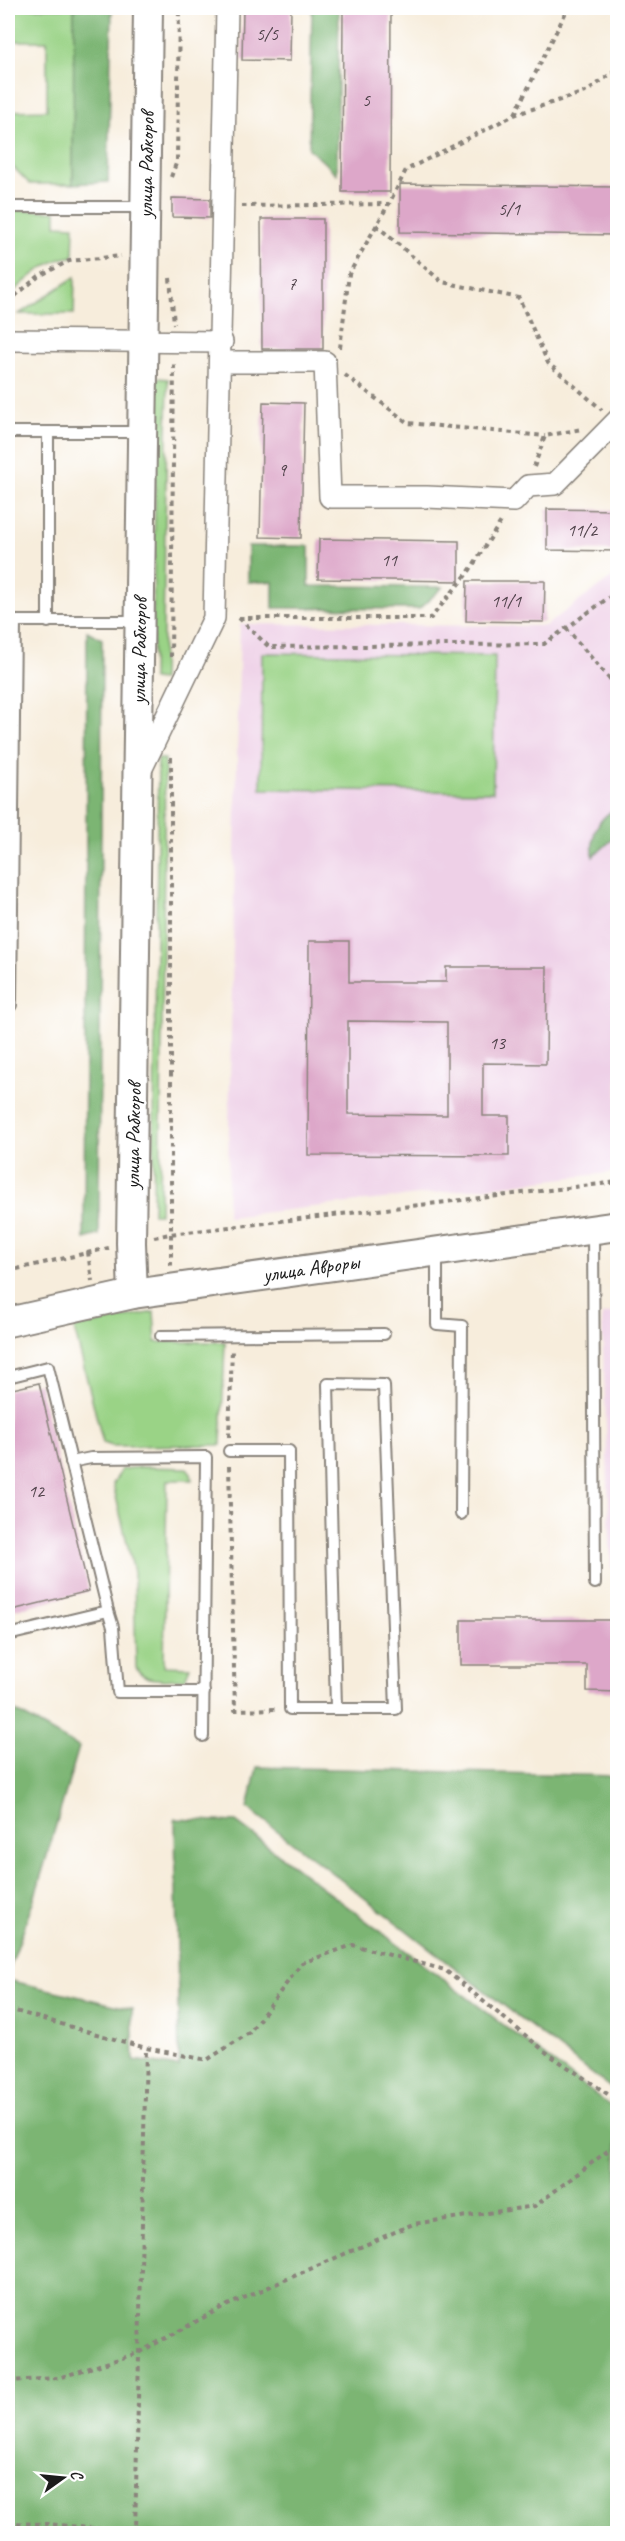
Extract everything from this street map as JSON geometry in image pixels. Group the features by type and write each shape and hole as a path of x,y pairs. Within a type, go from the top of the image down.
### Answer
{"street":[{"name":"улица Рабкоров","path":"132,1294 148,8"},
{"path":"137,778 214,618 225,207 227,8"},
{"path":"8,340 175,341 221,352 325,363 331,369 330,497 447,498 521,493 555,484 617,421"},
{"name":"улица Авроры","path":"8,1322 132,1294 605,1228"}],"lane":[{"path":"8,207 145,207"},
{"path":"8,432 142,432"},
{"path":"48,432 48,622"},
{"path":"8,1009 11,1005 11,621 140,621"},
{"path":"595,1583 605,1228"},
{"path":"437,1250 437,1324 462,1326 461,1514"},
{"path":"161,1336 384,1334"},
{"path":"8,1377 48,1367 113,1627 118,1692 204,1692"},
{"path":"229,1450 289,1451 290,1709 396,1708 384,1384 328,1384 336,1708"},
{"path":"71,1462 91,1458 206,1457 203,1736"},
{"path":"8,1635 108,1611"}],"path":[{"path":"170,178 177,161 180,8"},
{"path":"514,115 568,8"},
{"path":"617,421 545,436 408,423 331,369 349,274 406,170 514,115 588,91 613,72 618,72"},
{"path":"225,207 389,204"},
{"path":"376,225 442,282 519,298 548,363 617,421"},
{"path":"8,303 39,276 69,261 144,253"},
{"path":"170,275 175,341 171,660"},
{"path":"214,618 431,618 470,570 521,493 545,436"},
{"path":"239,618 269,647 544,644 618,591"},
{"path":"566,628 618,689"},
{"path":"171,754 170,1234 172,1288"},
{"path":"8,1271 170,1234 618,1182"},
{"path":"233,1335 229,1450 235,1710 290,1709"},
{"path":"8,2009 146,2048 207,2060 249,2033 302,1963 353,1945 445,1970 547,2053 618,2102"},
{"path":"8,2523 135,2532 146,2048"},
{"path":"8,2381 58,2378 138,2353 220,2308 413,2224 535,2206 618,2143"}],"shaded area":[{"path":"617,574 617,1172 227,1217 240,624 545,626"},
{"path":"617,1312 618,1568 611,1568 602,1315"}],"green space":[{"path":"17,8 74,8 73,184 30,184 10,164 10,111 47,110 47,41 11,41 11,22"},
{"path":"74,8 112,8 108,182 73,184"},
{"path":"312,8 339,8 337,174 309,149"},
{"path":"8,210 56,211 56,225 74,226 73,257 47,266 29,278 8,297"},
{"path":"75,277 74,314 19,314"},
{"path":"157,378 168,379 162,680 152,679"},
{"path":"248,546 309,546 309,586 443,587 419,609 273,608 273,582 248,582"},
{"path":"87,631 102,639 99,1235 84,1239"},
{"path":"262,653 495,656 493,792 261,789"},
{"path":"158,759 165,759 160,1214 153,1214"},
{"path":"617,808 617,835 593,857 596,828 604,817"},
{"path":"154,1312 156,1342 225,1342 221,1445 112,1446 103,1443 74,1328"},
{"path":"187,1468 191,1473 192,1480 167,1480 164,1666 190,1667 185,1679 151,1679 136,1668 134,1572 113,1484 122,1469"},
{"path":"8,1707 79,1747 36,1893 8,1974"},
{"path":"257,1767 617,1776 617,2093 248,1808"},
{"path":"175,1819 236,1822 617,2111 617,2533 8,2533 8,1980 132,2009 134,2060 179,2067"}],"building":[{"path":"243,8 291,8 290,61 242,60"},
{"path":"343,8 391,8 390,192 342,192"},
{"path":"400,184 618,187 618,235 400,232"},
{"path":"172,198 210,199 210,218 172,217"},
{"path":"261,219 323,219 323,349 262,349"},
{"path":"263,402 304,403 301,538 260,537"},
{"path":"547,509 618,510 618,551 547,550"},
{"path":"319,539 459,541 459,581 318,579"},
{"path":"467,581 545,581 544,622 466,621"},
{"path":"309,941 349,941 349,982 446,982 446,967 547,967 546,1064 483,1063 483,1116 509,1116 509,1156 308,1155","holes":["348,1021 447,1022 447,1115 348,1114"]},
{"path":"39,1383 89,1591 8,1611 8,1390"},
{"path":"461,1620 618,1620 618,1692 587,1691 587,1665 461,1665"}]}
